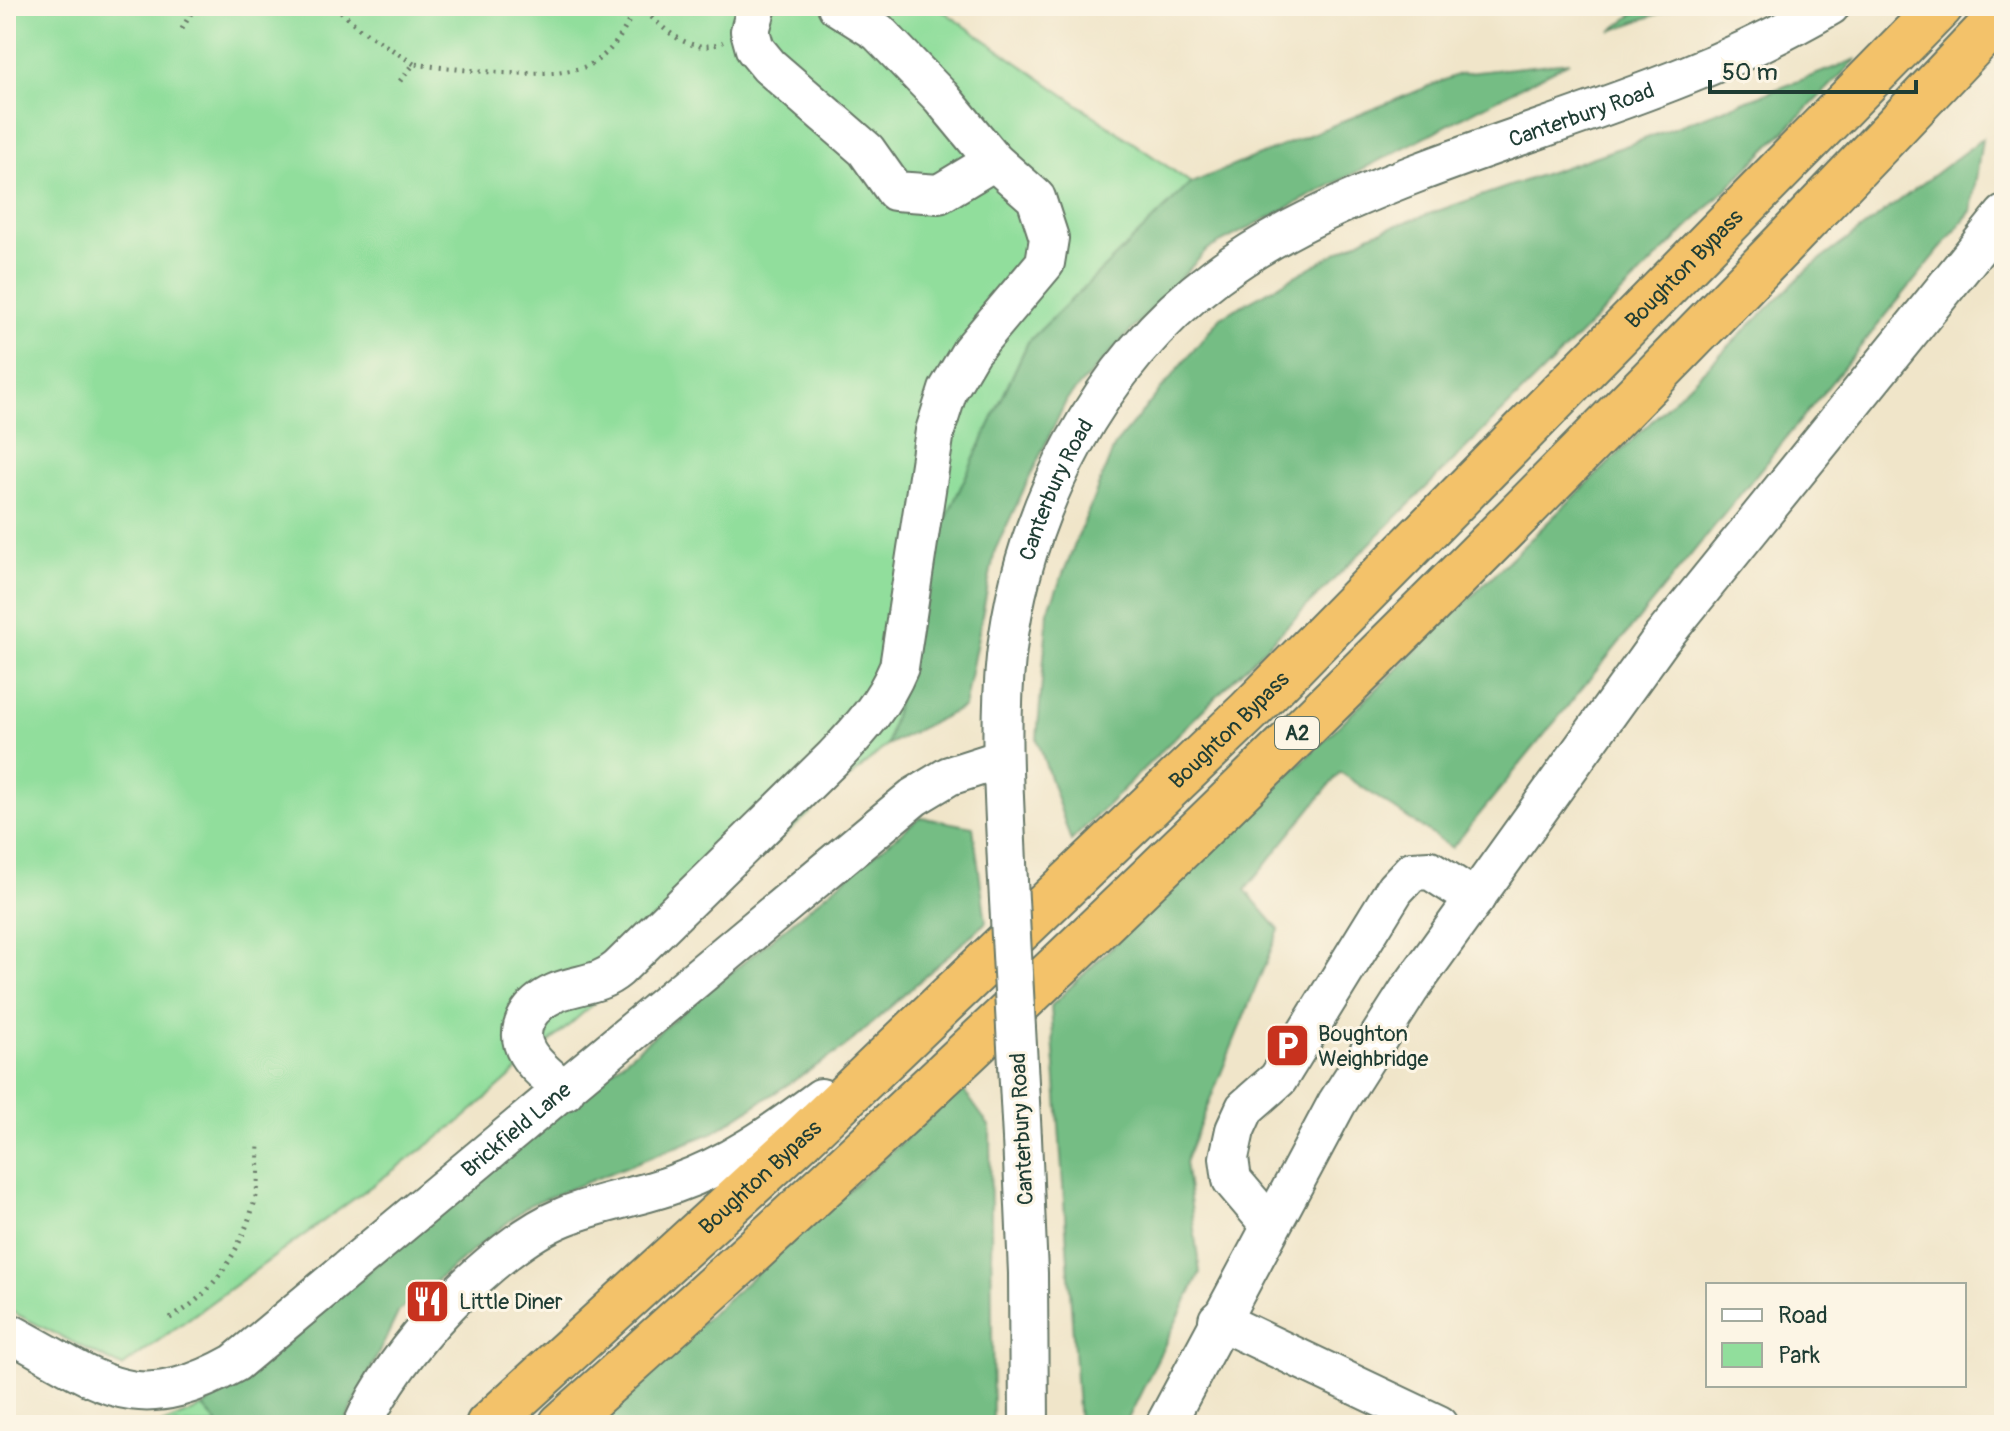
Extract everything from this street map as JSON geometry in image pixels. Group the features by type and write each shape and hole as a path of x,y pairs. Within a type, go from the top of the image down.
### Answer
{"highway":[{"name":"Boughton Bypass","path":"488,1425 932,1016 1227,732 1423,538 1941,6"},
{"name":"A2","path":"561,1425 860,1153 1278,753 1848,177 2004,12"}],"street":[{"path":"565,1091 527,1055 521,1043 522,1031 532,1010 553,994 600,982 618,969 853,737 879,707 894,678 902,649 935,431 948,390 971,351 1045,263 1049,238 1036,198 994,161 941,97 878,32 837,6"},
{"name":"Canterbury Road","path":"1029,1425 1028,1273 1002,759 1006,654 1024,565 1037,525 1089,418 1110,384 1164,322 1215,276 1320,213 1416,174 1670,84 1788,31 1830,6"},
{"path":"754,18 755,49 769,66 866,150 895,191 939,194 994,161"},
{"path":"1165,1425 1218,1320 1337,1103 1409,990 1662,638 2004,215"},
{"name":"Brickfield Lane","path":"6,1331 124,1390 155,1393 199,1383 235,1363 914,797 949,776 1002,759"},
{"path":"1270,1225 1232,1180 1229,1158 1245,1108 1278,1079 1395,889 1412,871 1430,870 1475,899"},
{"path":"363,1425 396,1366 428,1324 527,1235 562,1217 676,1184 736,1157 768,1138 932,1016"},
{"path":"1218,1320 1439,1425"}],"path":[{"path":"182,29 195,6"},
{"path":"335,6 359,28 414,64 459,70 538,73 591,65 627,29 637,6 678,41 709,48 754,18"},
{"path":"400,81 414,64"},
{"path":"170,1318 181,1313 230,1265 256,1198 259,1144"}],"green space":[{"path":"6,6 936,6 1191,183 1028,342 940,532 887,745 457,1124 122,1367 6,1309"},
{"path":"1644,6 1679,6 1611,31"},
{"path":"1857,59 1071,841 1037,739 1048,611 1115,445 1221,317 1371,234 1631,144"},
{"path":"1569,62 1208,249 1067,399 995,550 964,707 887,745 940,532 1028,342 1191,183 1459,74"},
{"path":"1982,139 1971,211 1452,848 1340,772 1245,890 1279,930 1185,1162 1200,1273 1125,1425 1079,1425 1051,1006 1808,269"},
{"path":"920,817 973,827 986,922 844,1048 714,1132 529,1205 399,1311 344,1425 219,1425 203,1407"},
{"path":"962,1088 990,1127 993,1425 588,1425"},
{"path":"203,1407 219,1425 160,1425"}],"place":[{"name":"Boughton Weighbridge","path":"1287,1046"},
{"name":"Little Diner","path":"428,1301"}]}
